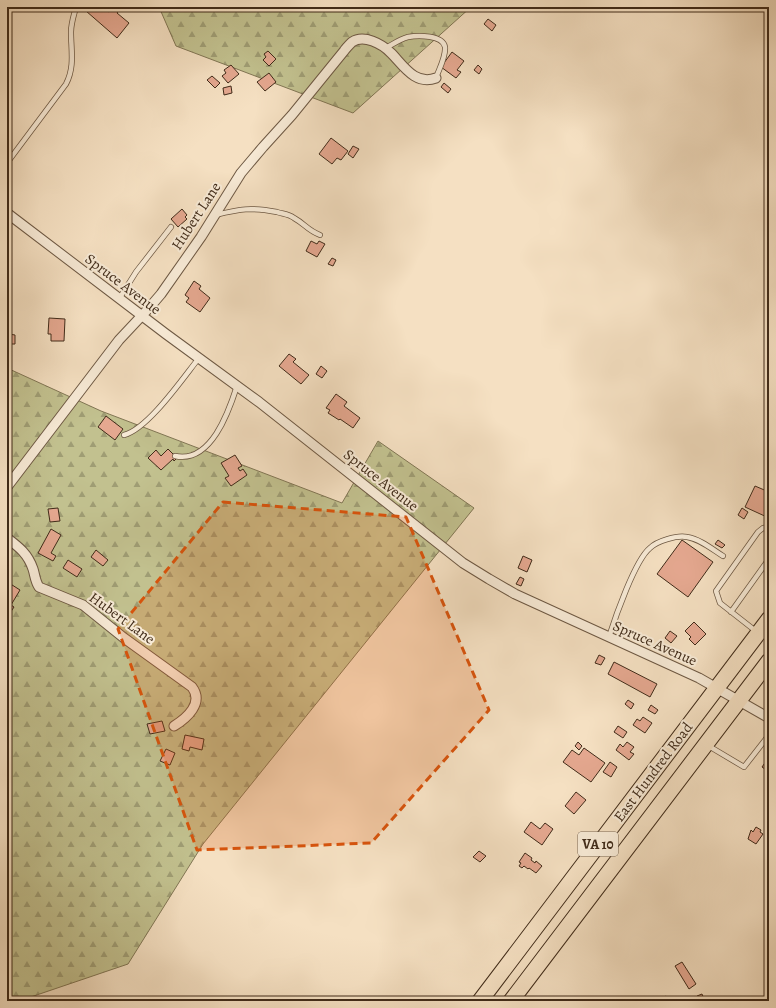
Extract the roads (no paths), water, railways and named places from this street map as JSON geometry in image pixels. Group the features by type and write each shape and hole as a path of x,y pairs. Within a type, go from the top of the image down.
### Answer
{"highway":[{"name":"East Hundred Road","path":"480,1001 769,619"},
{"name":"East Hundred Road","path":"511,1001 769,661"}],"street":[{"name":"Hubert Lane","path":"7,487 119,340 161,294 201,237 241,173 262,147 292,115 352,42 364,39 371,40 386,48 411,74 424,79 436,78"},
{"name":"Spruce Avenue","path":"7,213 119,299 237,386 463,563 515,594 699,678 769,718"},
{"name":"Hubert Lane","path":"7,538 25,553 31,561 36,583 39,587 83,605 124,638 192,687 197,698 196,703 186,717 174,726"}],"lane":[{"path":"7,163 70,77 73,53 71,31 76,7"},
{"path":"386,48 399,40 410,37 431,37 441,41 445,47 444,57 436,78"},
{"path":"214,216 242,209 261,209 289,215 295,218 305,228 320,235"},
{"path":"119,299 136,272 170,227"},
{"path":"124,435 134,432 142,425 171,394 199,358"},
{"path":"176,456 186,457 194,455 201,451 209,442 219,430 226,418 237,386"},
{"path":"759,633 720,603 716,591 758,532 763,528 769,527"},
{"path":"609,637 626,590 649,548 655,544 679,536 698,540 723,556"},
{"path":"732,612 769,559"},
{"path":"706,744 744,767 769,735"},
{"path":"665,1001 666,999 668,1001"}]}
